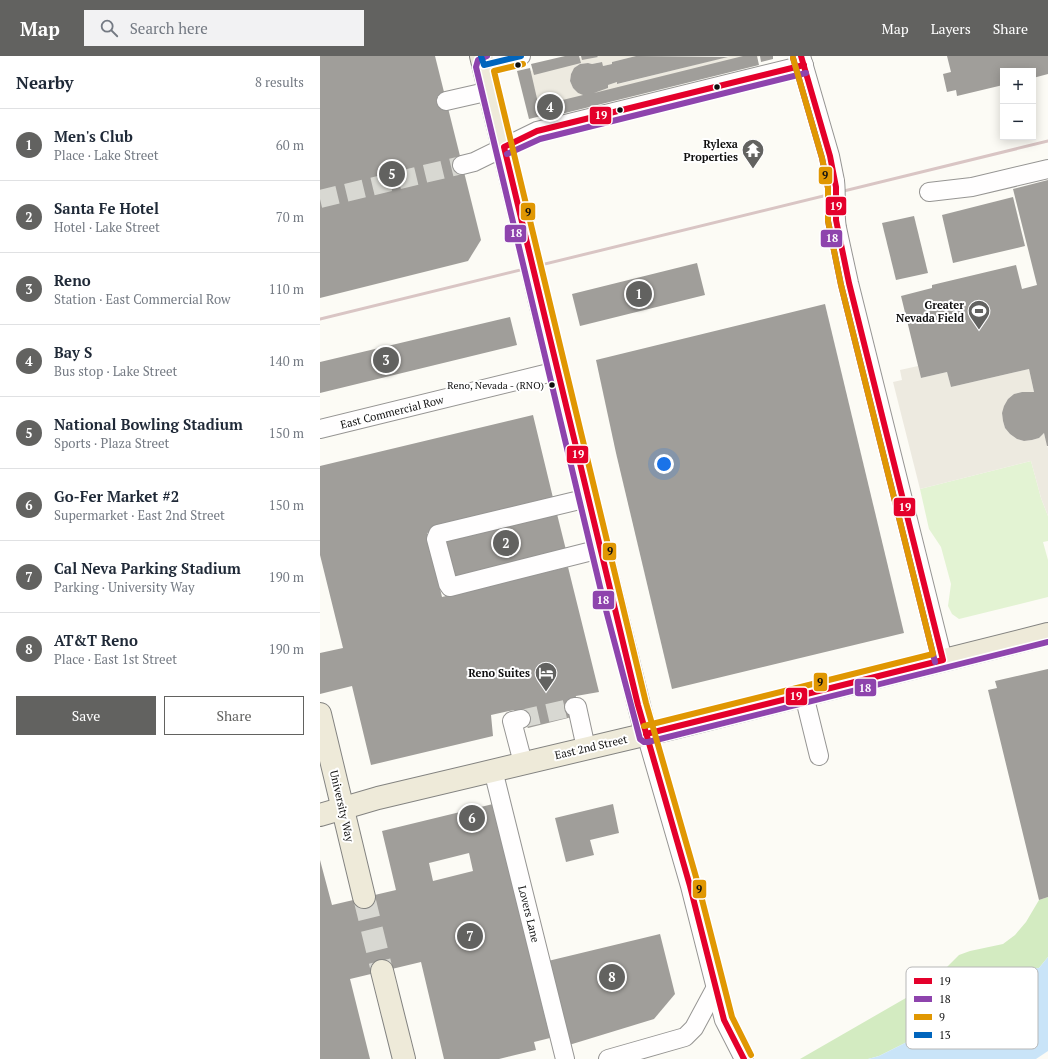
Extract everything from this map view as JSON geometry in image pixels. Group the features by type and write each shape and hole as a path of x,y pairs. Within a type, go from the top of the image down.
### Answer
{"main road":[{"path":"482,61 646,734"},
{"name":"East 2nd Street","path":"320,815 378,798 646,734 1048,634"},
{"name":"University Way","path":"320,714 364,897"},
{"path":"382,972 404,1059"}],"street":[{"path":"482,61 521,56"},
{"path":"462,165 474,162 538,131 803,60 830,156 835,181 837,228 851,291 943,660"},
{"path":"446,101 490,91"},
{"path":"929,192 972,187 1048,169"},
{"name":"East Commercial Row","path":"320,429 557,371"},
{"path":"588,498 438,534 436,539 450,587 600,549"},
{"path":"804,695 819,756"},
{"path":"574,707 577,707 586,748"},
{"path":"521,719 512,721 523,763"},
{"path":"646,734 690,886 724,1020 744,1059"},
{"name":"Lovers Lane","path":"493,770 565,1059"},
{"path":"608,1059 647,1054 685,1037 694,1028 715,989"}],"green space":[{"path":"1031,461 1041,498 1048,516 1048,541 1043,542 1048,560 1048,597 959,619 952,614 948,606 951,584 941,547 929,529 920,489"},
{"path":"1048,897 1048,957 1039,968 947,967 959,955 970,951 1003,944 1015,935 1026,922 1039,900"},
{"path":"906,998 905,1043 879,1056 868,1059 800,1059"}],"shaded area":[{"path":"586,56 636,56 612,62 612,64 603,66 601,62 580,64 574,68 570,81 573,88 578,93 585,95 608,88 608,85 617,82 618,84 730,56 760,56 754,59 547,111 537,109 530,71"},
{"path":"918,366 921,378 947,372 951,387 1029,369 1034,392 1014,394 1002,413 1003,421 1005,428 1017,439 1024,441 1032,440 1039,438 1044,433 1048,448 1048,516 1041,498 1031,461 920,489 893,382 902,380 900,370"}],"water":[{"path":"1048,957 1048,1051 1036,1059 868,1059 879,1056 906,1042 906,1049 1038,1049 1039,968"}],"building":[{"path":"320,56 435,56 481,240 468,261 320,298"},
{"path":"565,56 579,56 581,63 534,75 531,64"},
{"path":"581,56 597,56 598,57 582,60"},
{"path":"636,56 728,57 617,84 617,82 608,85 608,88 594,93 743,56 757,56 759,65 545,118 542,105 583,95 578,93 573,88 570,81 574,68 580,64 602,62 603,66 612,64 612,62"},
{"path":"760,56 773,56 773,59 761,62"},
{"path":"947,56 1048,56 1048,74 1036,77 1036,68 1000,68 1000,86 957,96 956,90 947,92 943,74 951,72"},
{"path":"530,68 541,116 529,119 517,71"},
{"name":"Greater Nevada Field","path":"1048,180 1047,446 1044,433 1039,438 1032,440 1024,441 1017,439 1005,428 1003,421 1002,413 1008,399 1014,394 1034,392 1029,369 951,387 947,372 921,378 901,296 932,288 932,285 1016,265 1022,289 1037,285 1013,189"},
{"path":"1013,197 1025,246 953,263 942,215"},
{"path":"914,216 928,273 896,280 882,223"},
{"path":"697,263 705,295 580,326 572,294"},
{"path":"825,304 904,633 672,689 616,453 596,360"},
{"path":"510,317 517,345 320,393 320,362"},
{"path":"533,415 554,502 427,533 442,597 568,567 599,692 576,696 572,717 528,728 514,710 491,715 493,736 371,765 352,686 320,694 320,653 343,648 320,555 320,466"},
{"path":"556,510 566,550 455,576 445,537"},
{"path":"1048,669 1048,897 1039,900 988,690 997,688 995,681"},
{"path":"493,804 550,1038 534,1042 536,1050 499,1059 444,1059 421,962 350,979 370,1059 320,1059 320,860 332,905 396,890 382,831","holes":["469,853 473,871 433,881 429,863"]},
{"path":"613,804 619,833 590,840 594,855 566,862 555,818"},
{"path":"660,934 675,994 654,1019 569,1045 548,961"}],"tunnel":[{"path":"320,199 462,165"},
{"path":"521,719 574,707"},
{"path":"364,897 382,971"}],"railway":[{"path":"320,319 1048,141"}],"transit line":[{"name":"13","path":"481,56 484,65 521,56"},
{"name":"18","path":"487,56 478,60 476,67 602,595 640,739 644,742 648,742 1048,642"},
{"name":"19","path":"646,734 943,660 849,283 836,220 836,187 830,156 801,56"},
{"name":"18","path":"793,58 822,158 828,188 828,221 841,285 935,662"},
{"name":"9","path":"644,726 933,654 841,285 828,221 828,188 822,158 793,58"},
{"name":"9","path":"523,64 494,71 646,703 698,884 732,1017 751,1055"},
{"name":"19","path":"744,1059 724,1020 690,886 638,705 504,147 537,131 804,65"},
{"name":"18","path":"507,154 540,139 806,73"}],"place":[{"name":"Bay S","path":"550,107"},
{"name":"Rylexa Properties","path":"753,170"},
{"name":"National Bowling Stadium","path":"392,174"},
{"name":"Men's Club","path":"639,294"},
{"name":"Greater Nevada Field","path":"979,330"},
{"name":"Reno","path":"386,360"},
{"name":"Reno, Nevada - (RNO)","path":"552,385"},
{"name":"Santa Fe Hotel","path":"506,543"},
{"name":"Reno Suites","path":"546,692"},
{"name":"Go-Fer Market #2","path":"472,818"},
{"name":"Cal Neva Parking Stadium","path":"470,936"},
{"name":"AT&T Reno","path":"612,977"}]}
